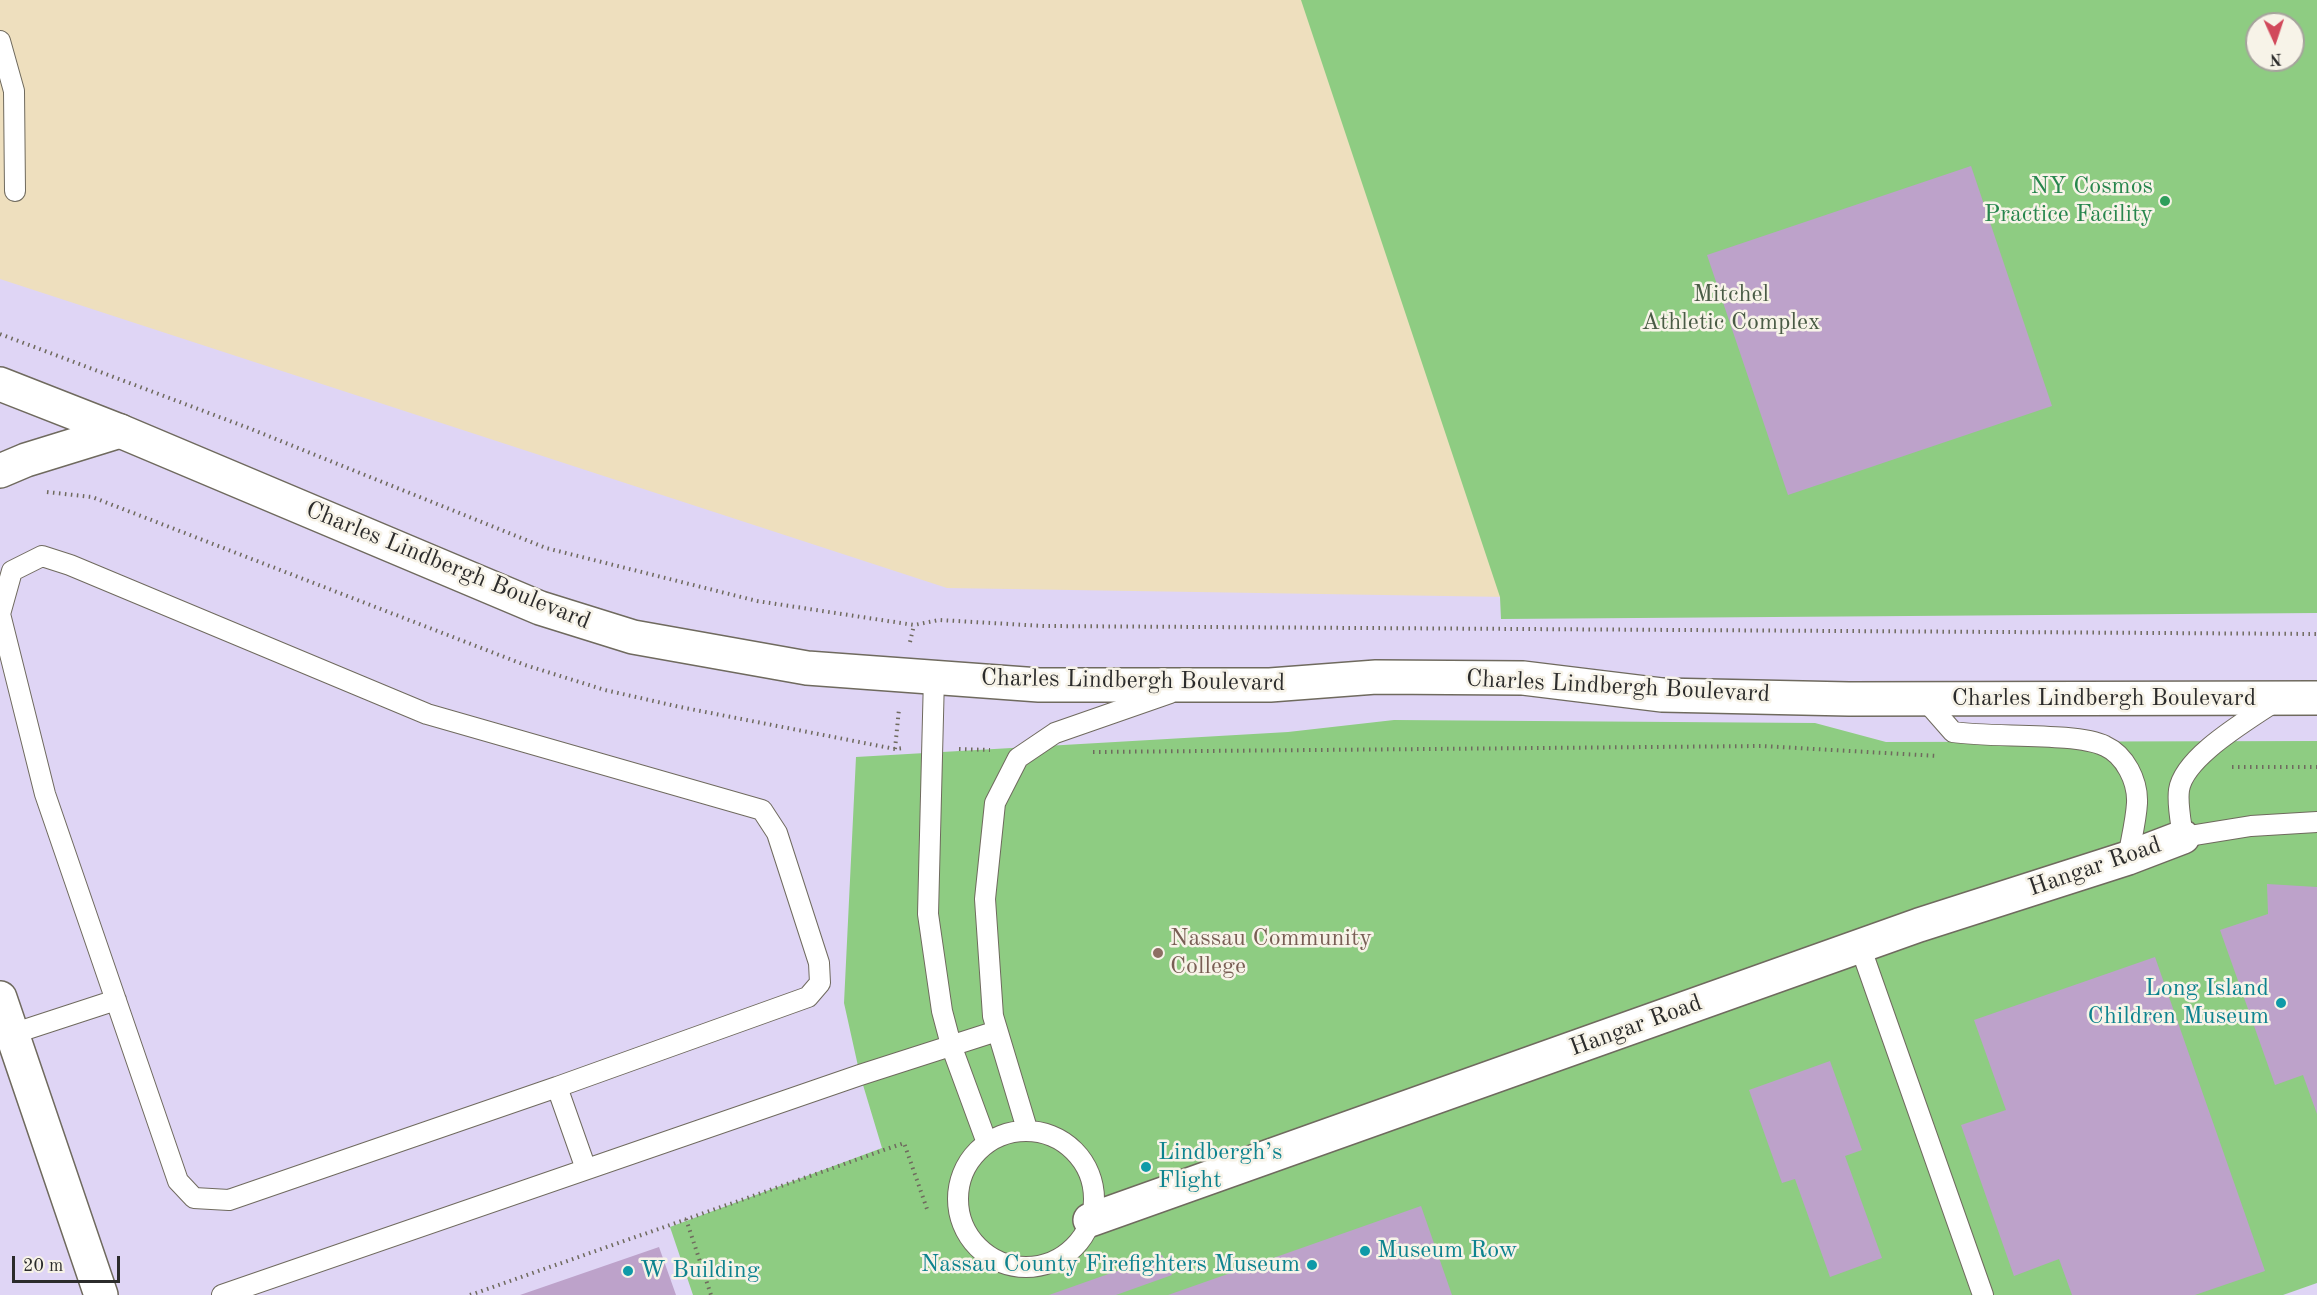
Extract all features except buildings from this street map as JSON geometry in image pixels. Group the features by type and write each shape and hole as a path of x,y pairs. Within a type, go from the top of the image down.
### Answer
{"street":[{"name":"Charles Lindbergh Boulevard","path":"0,384 120,431 540,608 633,637 807,668 1039,685 1270,685 1376,677 1523,678 1662,695 1924,699 2317,698"},
{"path":"0,471 26,460 120,431"},
{"name":"Hangar Road","path":"1090,1220 1860,946 2128,858 2182,837"},
{"path":"0,998 101,1295"}],"lane":[{"path":"0,41 14,91 15,191"},
{"path":"42,556 427,714 762,810 777,833 819,963 820,983 808,997 557,1088 229,1200 194,1198 178,1181 45,794 0,614 12,571 42,556"},
{"path":"934,677 928,914 942,1011 951,1045 987,1143"},
{"path":"1027,1129 993,1016 985,899 995,803 1018,758 1055,732 1193,685"},
{"path":"2279,698 2214,745 2190,766 2179,789 2182,837 2251,826 2317,822"},
{"path":"1924,699 1953,732 1981,736 2070,739 2104,746 2127,764 2137,801 2128,858"},
{"path":"1860,946 1983,1295"},
{"path":"12,1034 116,1000"},
{"path":"222,1295 586,1169 997,1031"},
{"path":"557,1088 586,1169"},
{"path":"1027,1129 1053,1137 1072,1149 1087,1168 1094,1190 1090,1220 1084,1235 1068,1253 1047,1264 1026,1267 1005,1264 986,1254 971,1239 961,1219 958,1198 962,1177 972,1159 987,1143 1027,1129"}],"path":[{"path":"0,334 251,429 546,548 757,601 914,626 939,620 1056,626 1539,627 2317,634"},
{"path":"470,1295 904,1143 927,1209"},
{"path":"686,1219 711,1295"}],"shaded area":[{"name":"Nassau Community College","path":"0,279 947,588 2317,610 2317,1295 0,1295"}],"green space":[{"name":"Mitchel Athletic Complex","path":"1301,0 2317,0 2317,613 1501,619 1500,597"},
{"name":"Museum Row","path":"1394,720 1815,723 1886,742 2317,741 2317,1283 2283,1295 693,1295 670,1227 882,1148 860,1075 844,1003 856,757 1288,732"}],"place":[{"name":"NY Cosmos Practice Facility","path":"2165,201"},
{"name":"Nassau Community College","path":"1158,953"},
{"name":"Long Island Children Museum","path":"2281,1003"},
{"name":"Lindbergh’s Flight","path":"1146,1167"},
{"name":"Museum Row","path":"1365,1251"},
{"name":"Nassau County Firefighters Museum","path":"1312,1265"},
{"name":"W Building","path":"628,1271"}]}
